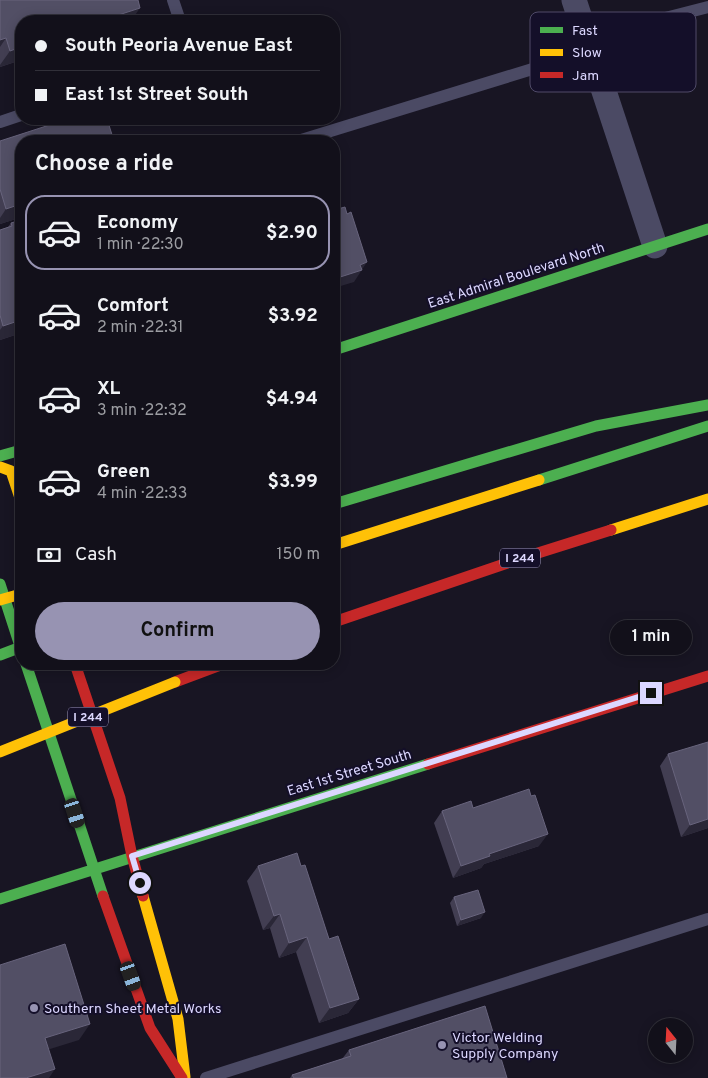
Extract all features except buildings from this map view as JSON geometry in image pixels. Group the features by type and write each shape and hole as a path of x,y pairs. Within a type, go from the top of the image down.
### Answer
{"main road":[{"name":"East Admiral Boulevard North","path":"340,348 708,229"},
{"path":"340,502 596,426 708,405"},
{"path":"340,543 708,426"},
{"path":"0,456 15,452"},
{"path":"0,467 11,471 15,483"},
{"name":"I 244","path":"340,620 520,559 708,499"},
{"path":"0,584 15,630"},
{"path":"0,600 15,596"},
{"path":"0,654 15,650"},
{"path":"28,670 93,869 150,1028 184,1078"},
{"path":"77,670 120,798 132,856 178,1019 184,1078"},
{"name":"I 244","path":"0,752 207,670"},
{"name":"East 1st Street South","path":"0,898 708,676"}],"street":[{"path":"574,0 578,12"},
{"path":"604,92 655,246"}],"lane":[{"path":"173,0 178,15"},
{"path":"689,12 708,7"},
{"path":"318,135 530,71"},
{"path":"0,122 15,117"},
{"path":"206,1078 708,919"}],"traffic: fast":[{"path":"340,348 708,229"},
{"path":"340,502 596,426 708,405"},
{"path":"539,480 708,426"},
{"path":"0,456 15,452"},
{"path":"0,584 15,630"},
{"path":"0,655 15,649"},
{"path":"28,670 103,896"},
{"path":"0,899 428,764"}],"traffic: slow":[{"path":"0,467 11,471 15,483"},
{"path":"340,543 539,480"},
{"path":"611,530 708,499"},
{"path":"0,600 15,596"},
{"path":"0,752 175,682"},
{"path":"143,896 178,1019 185,1077"}],"traffic: jam":[{"path":"340,620 611,530"},
{"path":"77,670 120,798 132,856 143,896"},
{"path":"175,682 207,670"},
{"path":"428,764 708,676"},
{"path":"103,896 150,1028 182,1078"}],"place":[{"name":"Southern Sheet Metal Works","path":"34,1008"},
{"name":"Victor Welding Supply Company","path":"442,1045"}],"route":[{"path":"140,883 132,856 651,693"}]}
